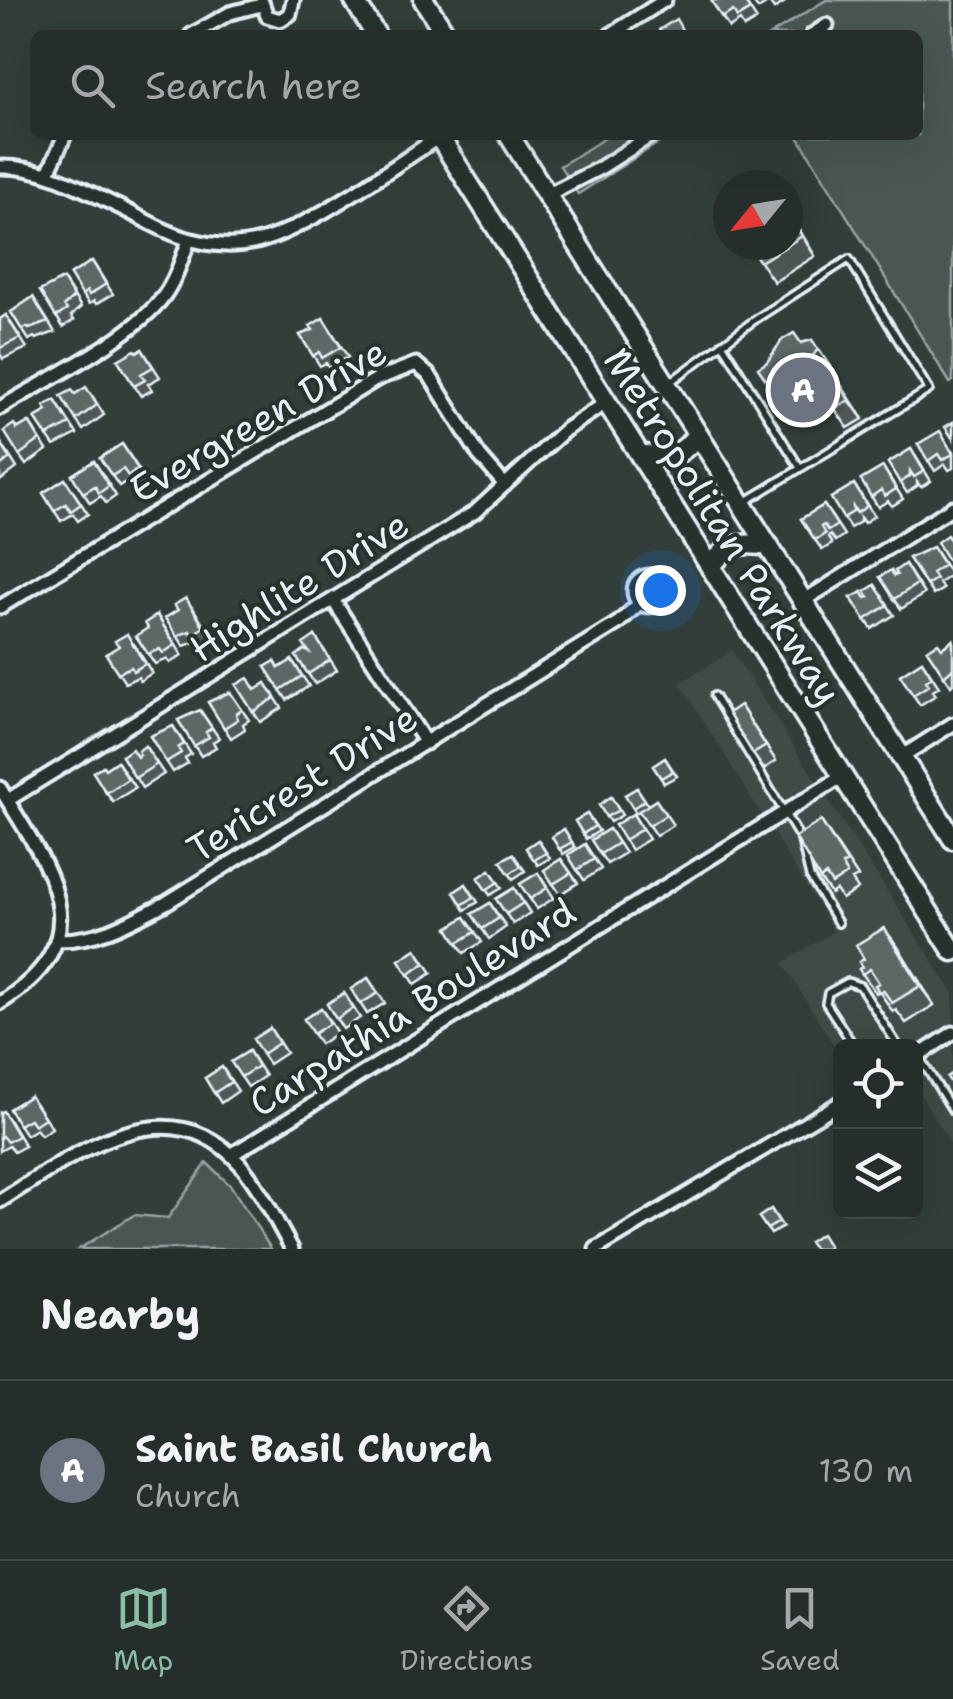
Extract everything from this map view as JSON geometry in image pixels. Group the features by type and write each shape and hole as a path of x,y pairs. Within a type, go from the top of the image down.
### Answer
{"main road":[{"path":"424,0 443,30"},
{"path":"361,4 374,30"},
{"name":"Metropolitan Parkway","path":"441,140 953,951"},
{"name":"Metropolitan Parkway","path":"512,140 953,839"},
{"path":"640,454 674,456 698,434"},
{"path":"711,568 718,556 732,546 769,546"}],"street":[{"path":"201,30 230,13 262,3 268,16 280,20 290,14 293,0"},
{"path":"618,30 665,0"},
{"path":"48,173 62,140"},
{"path":"0,167 19,166 48,173 189,240 231,245 276,235 432,140"},
{"path":"547,195 644,140"},
{"path":"0,408 124,332 149,312 165,295 189,240"},
{"name":"Evergreen Drive","path":"0,607 404,366 416,364 430,376 479,455 506,485"},
{"name":"Highlite Drive","path":"8,800 475,512 564,430 607,402"},
{"path":"803,601 953,507"},
{"path":"333,600 426,742"},
{"name":"Tericrest Drive","path":"56,940 105,934 151,910 618,623 640,603"},
{"path":"901,756 953,724"},
{"name":"Carpathia Boulevard","path":"0,1201 87,1147 139,1128 188,1133 230,1155 842,776"},
{"path":"0,788 54,879 60,908 56,940 35,977 0,1003"},
{"path":"923,1052 953,1034"},
{"path":"596,1249 833,1107"},
{"path":"230,1155 252,1180 292,1249"}],"lane":[{"path":"666,385 849,259 929,390 742,504"},
{"path":"722,343 800,468"},
{"path":"714,696 801,840 810,877 838,923"},
{"path":"849,1039 826,1003 828,993 848,982 860,986 894,1039"},
{"path":"923,1065 953,1111"}],"shaded area":[{"path":"826,0 953,0 950,383 800,140 923,140 923,30 778,30"},
{"path":"602,140 663,140 578,194 560,166"},
{"path":"732,651 953,993 953,1148 923,1099 923,1039 833,1039 833,1045 783,963 834,931 680,683"},
{"path":"207,1163 231,1186 271,1249 79,1249 134,1215 168,1218"}],"building":[{"path":"711,0 744,0 750,10 737,18 733,11 722,18"},
{"path":"676,19 682,30 659,30"},
{"path":"92,261 106,284 82,295 70,275"},
{"path":"63,279 74,297 64,306 67,310 56,317 40,291"},
{"path":"33,297 48,322 22,330 11,312"},
{"path":"6,315 20,338 0,348 0,319"},
{"path":"323,318 341,347 322,358 319,352 313,356 300,335 313,330 310,326"},
{"path":"794,333 801,343 812,340 818,349 811,358 819,372 830,368 849,400 834,409 821,387 815,391 804,375 770,386 758,368 782,340"},
{"path":"142,349 153,367 141,374 145,380 134,386 118,360"},
{"path":"86,387 97,405 76,420 61,396"},
{"path":"55,400 70,424 47,436 35,418"},
{"path":"29,422 40,440 19,455 4,431 14,424 17,429"},
{"path":"953,422 953,439 945,427"},
{"path":"940,431 953,454 942,460 938,454 928,461 918,444"},
{"path":"0,442 10,458 0,466"},
{"path":"122,444 138,469 128,476 123,469 112,476 100,458"},
{"path":"911,449 924,471 914,477 910,471 910,476 900,483 888,463"},
{"path":"94,461 109,486 99,493 95,486 83,493 72,475"},
{"path":"883,467 896,489 885,496 881,490 871,497 861,480"},
{"path":"65,479 81,504 71,511 66,504 54,511 43,493"},
{"path":"854,484 867,506 857,513 853,507 853,512 843,518 831,498"},
{"path":"824,505 837,525 828,531 824,525 821,527 825,534 815,540 801,519"},
{"path":"947,535 953,540 950,564 937,542"},
{"path":"933,547 944,565 932,573 936,579 926,585 909,558"},
{"path":"905,564 917,584 894,599 880,577 891,570 897,575 895,571"},
{"path":"875,585 888,605 865,620 851,598 862,592 869,597 865,591"},
{"path":"186,598 204,627 192,635 190,631 177,636 165,618 178,610 174,605"},
{"path":"157,615 175,645 163,653 160,649 148,654 136,636"},
{"path":"127,634 145,664 118,673 106,654 119,646 115,641"},
{"path":"315,636 330,660 308,674 296,656 304,650 309,652 303,644"},
{"path":"953,640 953,668 944,676 927,650 938,643 942,648"},
{"path":"292,660 302,676 280,690 265,667 275,661 279,668"},
{"path":"922,661 932,677 926,681 929,685 913,695 900,675"},
{"path":"248,678 255,690 266,683 275,698 253,712 236,685"},
{"path":"230,692 242,710 236,714 238,719 224,728 208,702"},
{"path":"740,705 766,746 753,754 728,713"},
{"path":"200,710 212,728 206,732 209,737 194,746 178,720"},
{"path":"173,726 184,744 178,748 181,753 166,762 150,736"},
{"path":"145,746 157,764 135,778 122,756 132,749 137,757"},
{"path":"665,758 673,771 661,778 653,766"},
{"path":"117,761 128,779 106,793 93,772"},
{"path":"637,788 645,800 633,808 625,795"},
{"path":"611,797 619,810 606,817 599,805"},
{"path":"656,800 666,815 649,826 639,811"},
{"path":"587,814 595,826 583,834 575,821"},
{"path":"633,814 642,829 624,840 615,825"},
{"path":"821,821 847,862 842,865 847,874 832,884 826,875 820,879 795,837"},
{"path":"564,829 572,842 559,849 552,837"},
{"path":"609,829 618,843 600,854 591,840"},
{"path":"538,840 546,853 534,860 526,848"},
{"path":"585,844 594,859 577,870 568,855"},
{"path":"513,854 521,866 509,874 501,861"},
{"path":"561,859 571,873 553,884 544,870"},
{"path":"490,870 498,882 486,890 478,878"},
{"path":"538,873 547,888 530,899 520,884"},
{"path":"466,884 474,897 462,905 454,892"},
{"path":"514,888 523,903 506,914 496,899"},
{"path":"490,903 499,918 482,929 472,914"},
{"path":"465,917 475,932 457,943 448,928"},
{"path":"884,928 920,986 892,1003 883,990 879,992 875,985 879,983 870,969 862,974 859,962 864,959 856,945"},
{"path":"416,949 425,963 408,975 399,960"},
{"path":"368,978 378,993 360,1004 351,989"},
{"path":"344,993 353,1008 336,1019 327,1004"},
{"path":"321,1008 330,1023 313,1034 304,1019"},
{"path":"270,1028 279,1043 262,1054 253,1039"},
{"path":"249,1051 258,1066 241,1077 231,1062"},
{"path":"222,1067 231,1082 214,1093 205,1078"},
{"path":"30,1096 45,1118 34,1125 30,1119 19,1125 9,1109"},
{"path":"3,1111 18,1136 7,1142 0,1137"},
{"path":"771,1209 779,1222 767,1229 759,1217"},
{"path":"821,1234 829,1247 814,1249 809,1242"}],"place":[{"name":"Saint Basil Church","path":"803,390"}]}
